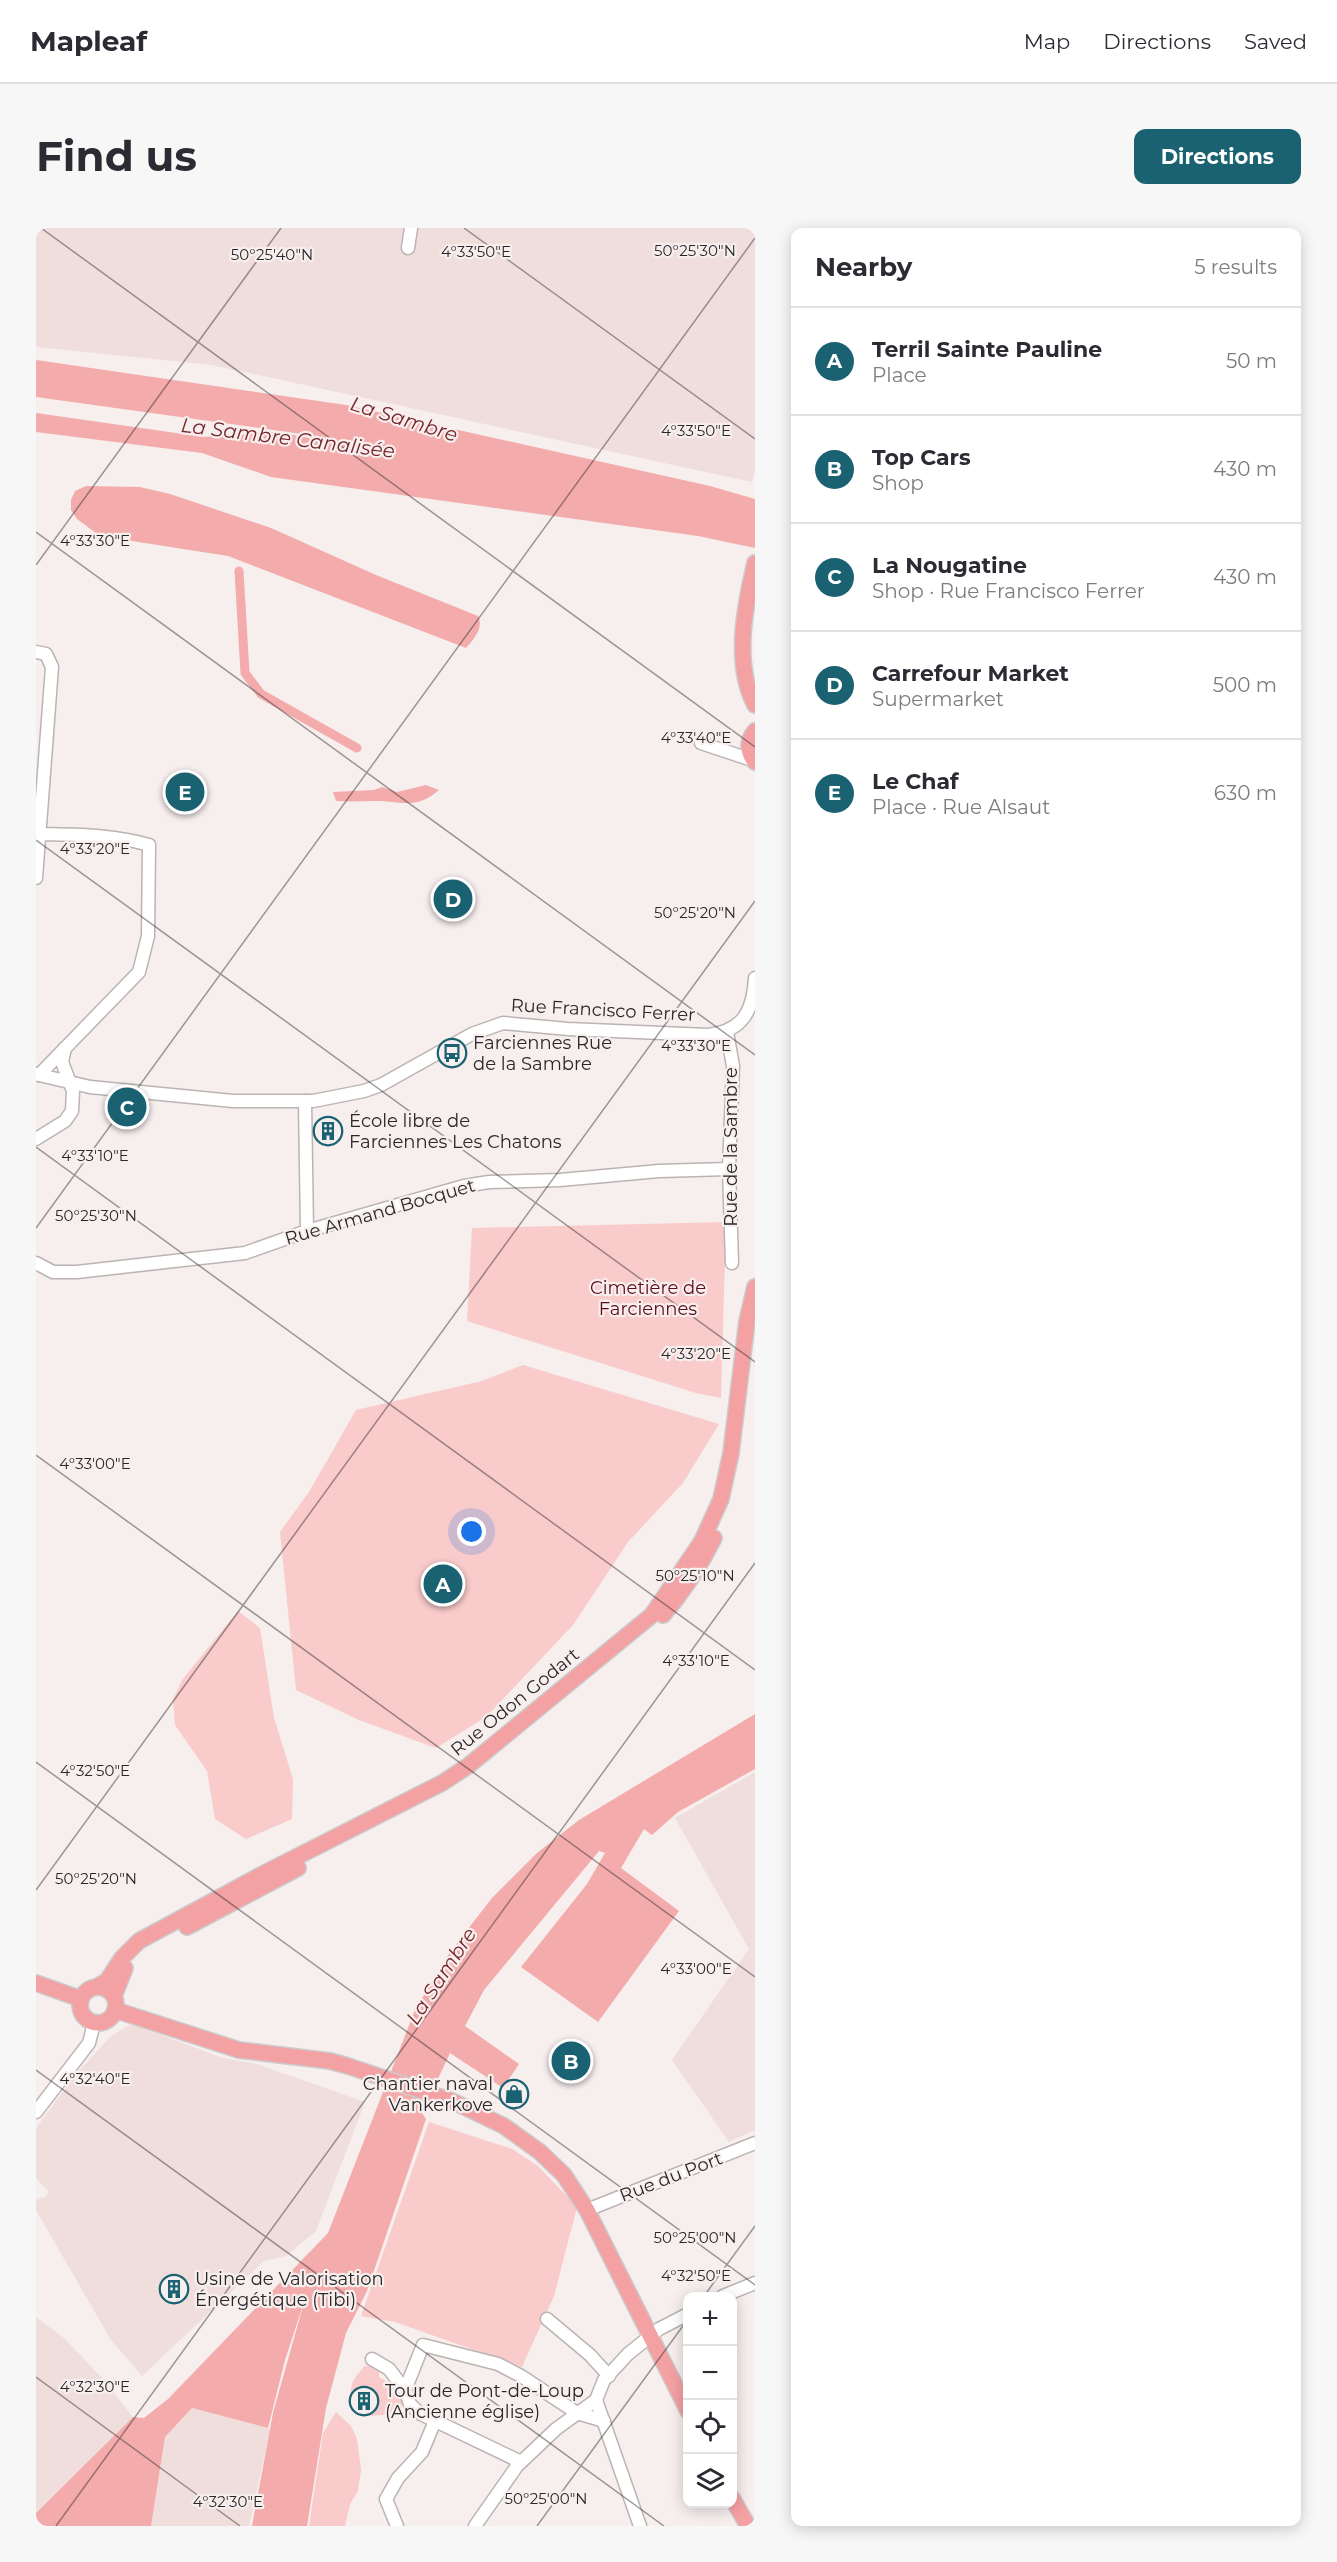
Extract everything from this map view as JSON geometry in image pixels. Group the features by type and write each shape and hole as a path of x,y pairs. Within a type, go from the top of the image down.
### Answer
{"main road":[{"path":"754,568 745,619 744,661 747,682 755,705"},
{"path":"754,761 749,746 755,731"},
{"name":"Rue Odon Godart","path":"98,1986 107,1982 122,1958 139,1941 261,1875 442,1783 468,1766 652,1615 702,1540 720,1499 731,1453 747,1322 755,1287"},
{"name":"Rue Odon Godart","path":"115,2003 120,1975 129,1961 143,1950 461,1783 633,1645 657,1623 682,1593 703,1561 732,1492 755,1328"},
{"path":"36,1983 81,1998"},
{"path":"115,2003 105,2022 94,2022 81,2012 81,1998 89,1989 98,1986 110,1991 115,2003 239,2050 330,2061 452,2101 504,2126 540,2152 564,2175 587,2210 683,2403"},
{"path":"737,2507 748,2526"}],"street":[{"path":"408,248 411,228"},
{"path":"36,878 52,667 41,653"},
{"path":"701,743 754,761"},
{"path":"37,1075 139,972 148,936 149,845 92,834 38,834"},
{"path":"727,1032 742,1021 754,999 755,978"},
{"name":"Rue Francisco Ferrer","path":"37,1075 90,1087 233,1101 305,1101 364,1091 381,1085 472,1034 503,1023 568,1029 708,1035 727,1032"},
{"name":"Rue de la Sambre","path":"727,1032 733,1065 729,1169 732,1263"},
{"path":"36,1139 66,1121 72,1111 74,1100 62,1062 65,1048"},
{"path":"305,1101 307,1231"},
{"name":"Rue Armand Bocquet","path":"36,1263 53,1272 133,1267 245,1253 307,1231 464,1186 489,1182 560,1180 659,1171 729,1169"},
{"path":"36,2112 88,2043 94,2022"},
{"name":"Rue du Port","path":"587,2210 755,2143"},
{"path":"733,2292 755,2283"},
{"path":"475,2526 521,2462 577,2413 596,2400 604,2380 628,2354 650,2336 683,2316"},
{"path":"547,2319 590,2355 609,2376"},
{"path":"405,2390 423,2345 498,2364 521,2376 577,2413 603,2421"},
{"path":"372,2359 389,2369 405,2390 410,2404 419,2413 521,2462"},
{"path":"596,2400 640,2526"},
{"path":"397,2526 386,2499 398,2478 422,2452 435,2421"}],"shaded area":[{"path":"36,228 755,228 755,469 752,482 212,365 36,347"},
{"path":"755,1772 755,2130 729,2142 672,2060 749,1949 675,1818"},
{"path":"132,2024 223,2058 257,2064 365,2102 316,2231 286,2256 264,2261 142,2376 111,2340 36,2210 36,2200 45,2197 49,2192 36,2178 36,2128 76,2074 112,2035"},
{"path":"36,2317 64,2338 102,2378 133,2417 36,2513"},
{"path":"192,2408 270,2430 249,2526 151,2526 165,2437"}],"green space":[{"name":"Cimetière de Farciennes","path":"726,1222 721,1398 696,1393 467,1321 472,1228"},
{"path":"523,1365 719,1424 683,1483 628,1542 573,1625 486,1717 436,1748 359,1720 296,1690 280,1532 309,1492 356,1410 482,1381"},
{"path":"238,1611 260,1628 274,1718 293,1779 292,1819 246,1839 215,1819 207,1771 175,1725 173,1700 182,1680"},
{"path":"429,2122 512,2149 538,2166 577,2207 554,2296 522,2367 395,2322 361,2316"},
{"path":"373,2365 379,2369 379,2377 402,2391 402,2414 362,2416 352,2409 350,2396 354,2380 365,2366"},
{"path":"336,2412 351,2426 357,2439 361,2470 358,2491 350,2504 345,2526 309,2526 323,2433"}],"water":[{"path":"36,360 346,405 710,486 755,499 755,548 698,536 271,477 202,453 36,432 36,413 204,437 277,432 396,454 302,434 36,397"},
{"path":"86,486 140,487 170,494 271,528 376,575 478,616 479,629 466,648 228,556 100,536 77,519 71,510 71,500 75,491"},
{"path":"426,785 439,790 423,800 408,803 336,801 333,792 374,790 382,787 397,792"},
{"name":"La Sambre","path":"755,1714 755,1769 678,1812 652,1835 644,1829 621,1868 679,1911 598,2022 521,1967 587,1884 605,1853 599,1851 484,1990 465,2026 519,2064 503,2088 450,2053 422,2113 426,2119 367,2291 346,2333 326,2408 307,2526 252,2526 273,2413 305,2299 285,2360 268,2428 192,2408 165,2437 151,2526 36,2526 36,2513 133,2417 144,2418 168,2399 328,2233 415,2010 450,1952 492,1898 537,1853 579,1820"}],"waterway":[{"path":"239,571 245,673 261,694 357,748"}],"place":[{"name":"Le Chaf","path":"185,792"},
{"name":"Carrefour Market","path":"453,899"},
{"name":"Farciennes Rue de la Sambre","path":"452,1053"},
{"name":"La Nougatine","path":"127,1107"},
{"name":"École libre de Farciennes Les Chatons","path":"328,1131"},
{"name":"Terril Sainte Pauline","path":"443,1584"},
{"name":"Top Cars","path":"571,2061"},
{"name":"Chantier naval Vankerkove","path":"514,2094"},
{"name":"Usine de Valorisation Énergétique (Tibi)","path":"174,2289"},
{"name":"Tour de Pont-de-Loup (Ancienne église)","path":"364,2401"}],"water label":[{"name":"La Sambre Canalisée","path":"288,438"}]}
